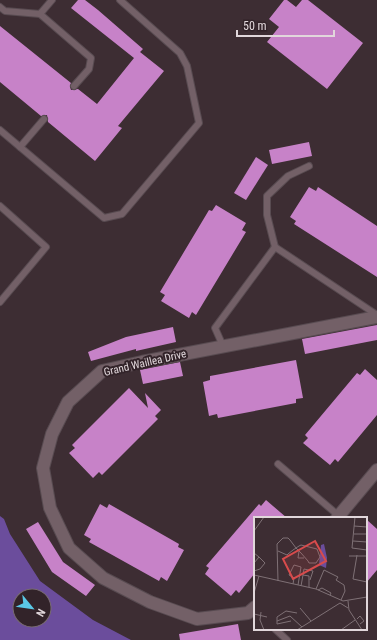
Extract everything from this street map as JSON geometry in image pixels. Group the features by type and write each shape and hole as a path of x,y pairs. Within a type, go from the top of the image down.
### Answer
{"street":[{"name":"Grand Waillea Drive","path":"254,608 248,613 197,619 150,602 103,578 69,548 50,508 43,468 52,434 68,402 102,371 377,316"},
{"path":"338,517 376,475"}],"lane":[{"path":"40,14 52,0"},
{"path":"0,130 104,218 122,214 199,123 187,66 180,53 120,0"},
{"path":"0,7 5,11 40,14 91,58 89,69 74,86"},
{"path":"20,147 44,119"},
{"path":"309,166 288,176 267,196 267,215 275,247 377,316"},
{"path":"0,206 46,247 0,302"},
{"path":"223,346 215,328 275,247"},
{"path":"278,464 338,517"},
{"path":"276,630 287,640"}],"shaded area":[{"path":"0,516 4,519 10,534 40,581 50,588 12,588 12,628 52,628 52,590 93,620 131,640 0,640"}],"building":[{"path":"78,0 85,0 98,10 143,49 140,52 164,71 118,126 122,128 95,161 48,122 47,115 41,116 0,82 0,26 71,83 71,90 78,89 97,104 134,58 71,8"},
{"path":"284,0 287,0 296,7 302,0 308,0 363,43 327,89 267,42 279,27 269,19"},
{"path":"309,142 312,156 272,164 269,150"},
{"path":"256,157 268,165 246,200 234,193"},
{"path":"309,187 316,191 318,187 377,226 377,277 294,224 296,221 290,217"},
{"path":"216,205 246,223 242,230 246,232 196,315 192,312 189,318 161,301 165,295 160,292 209,210 212,211"},
{"path":"377,325 377,340 305,354 302,339"},
{"path":"173,327 176,342 136,351 136,349 91,361 88,352 126,337"},
{"path":"296,360 303,398 296,399 296,403 218,418 217,414 209,416 203,382 210,380 210,376"},
{"path":"180,362 183,376 143,384 140,370"},
{"path":"365,369 377,380 377,415 338,462 335,459 330,465 303,443 308,438 305,435 357,373 360,375"},
{"path":"129,388 148,408 145,393 161,410 155,416 158,419 102,475 99,472 93,478 69,453 75,448 72,445"},
{"path":"266,500 286,517 254,517 254,574 239,593 236,590 231,596 205,574 209,568 206,566 259,504 261,506"},
{"path":"100,504 107,508 109,504 179,544 178,547 184,550 167,581 161,577 159,581 89,542 91,539 84,535"},
{"path":"367,520 377,529 377,570 367,582"},
{"path":"38,522 63,562 95,585 86,596 52,572 26,529"},
{"path":"238,624 241,640 180,640 179,634"}]}
